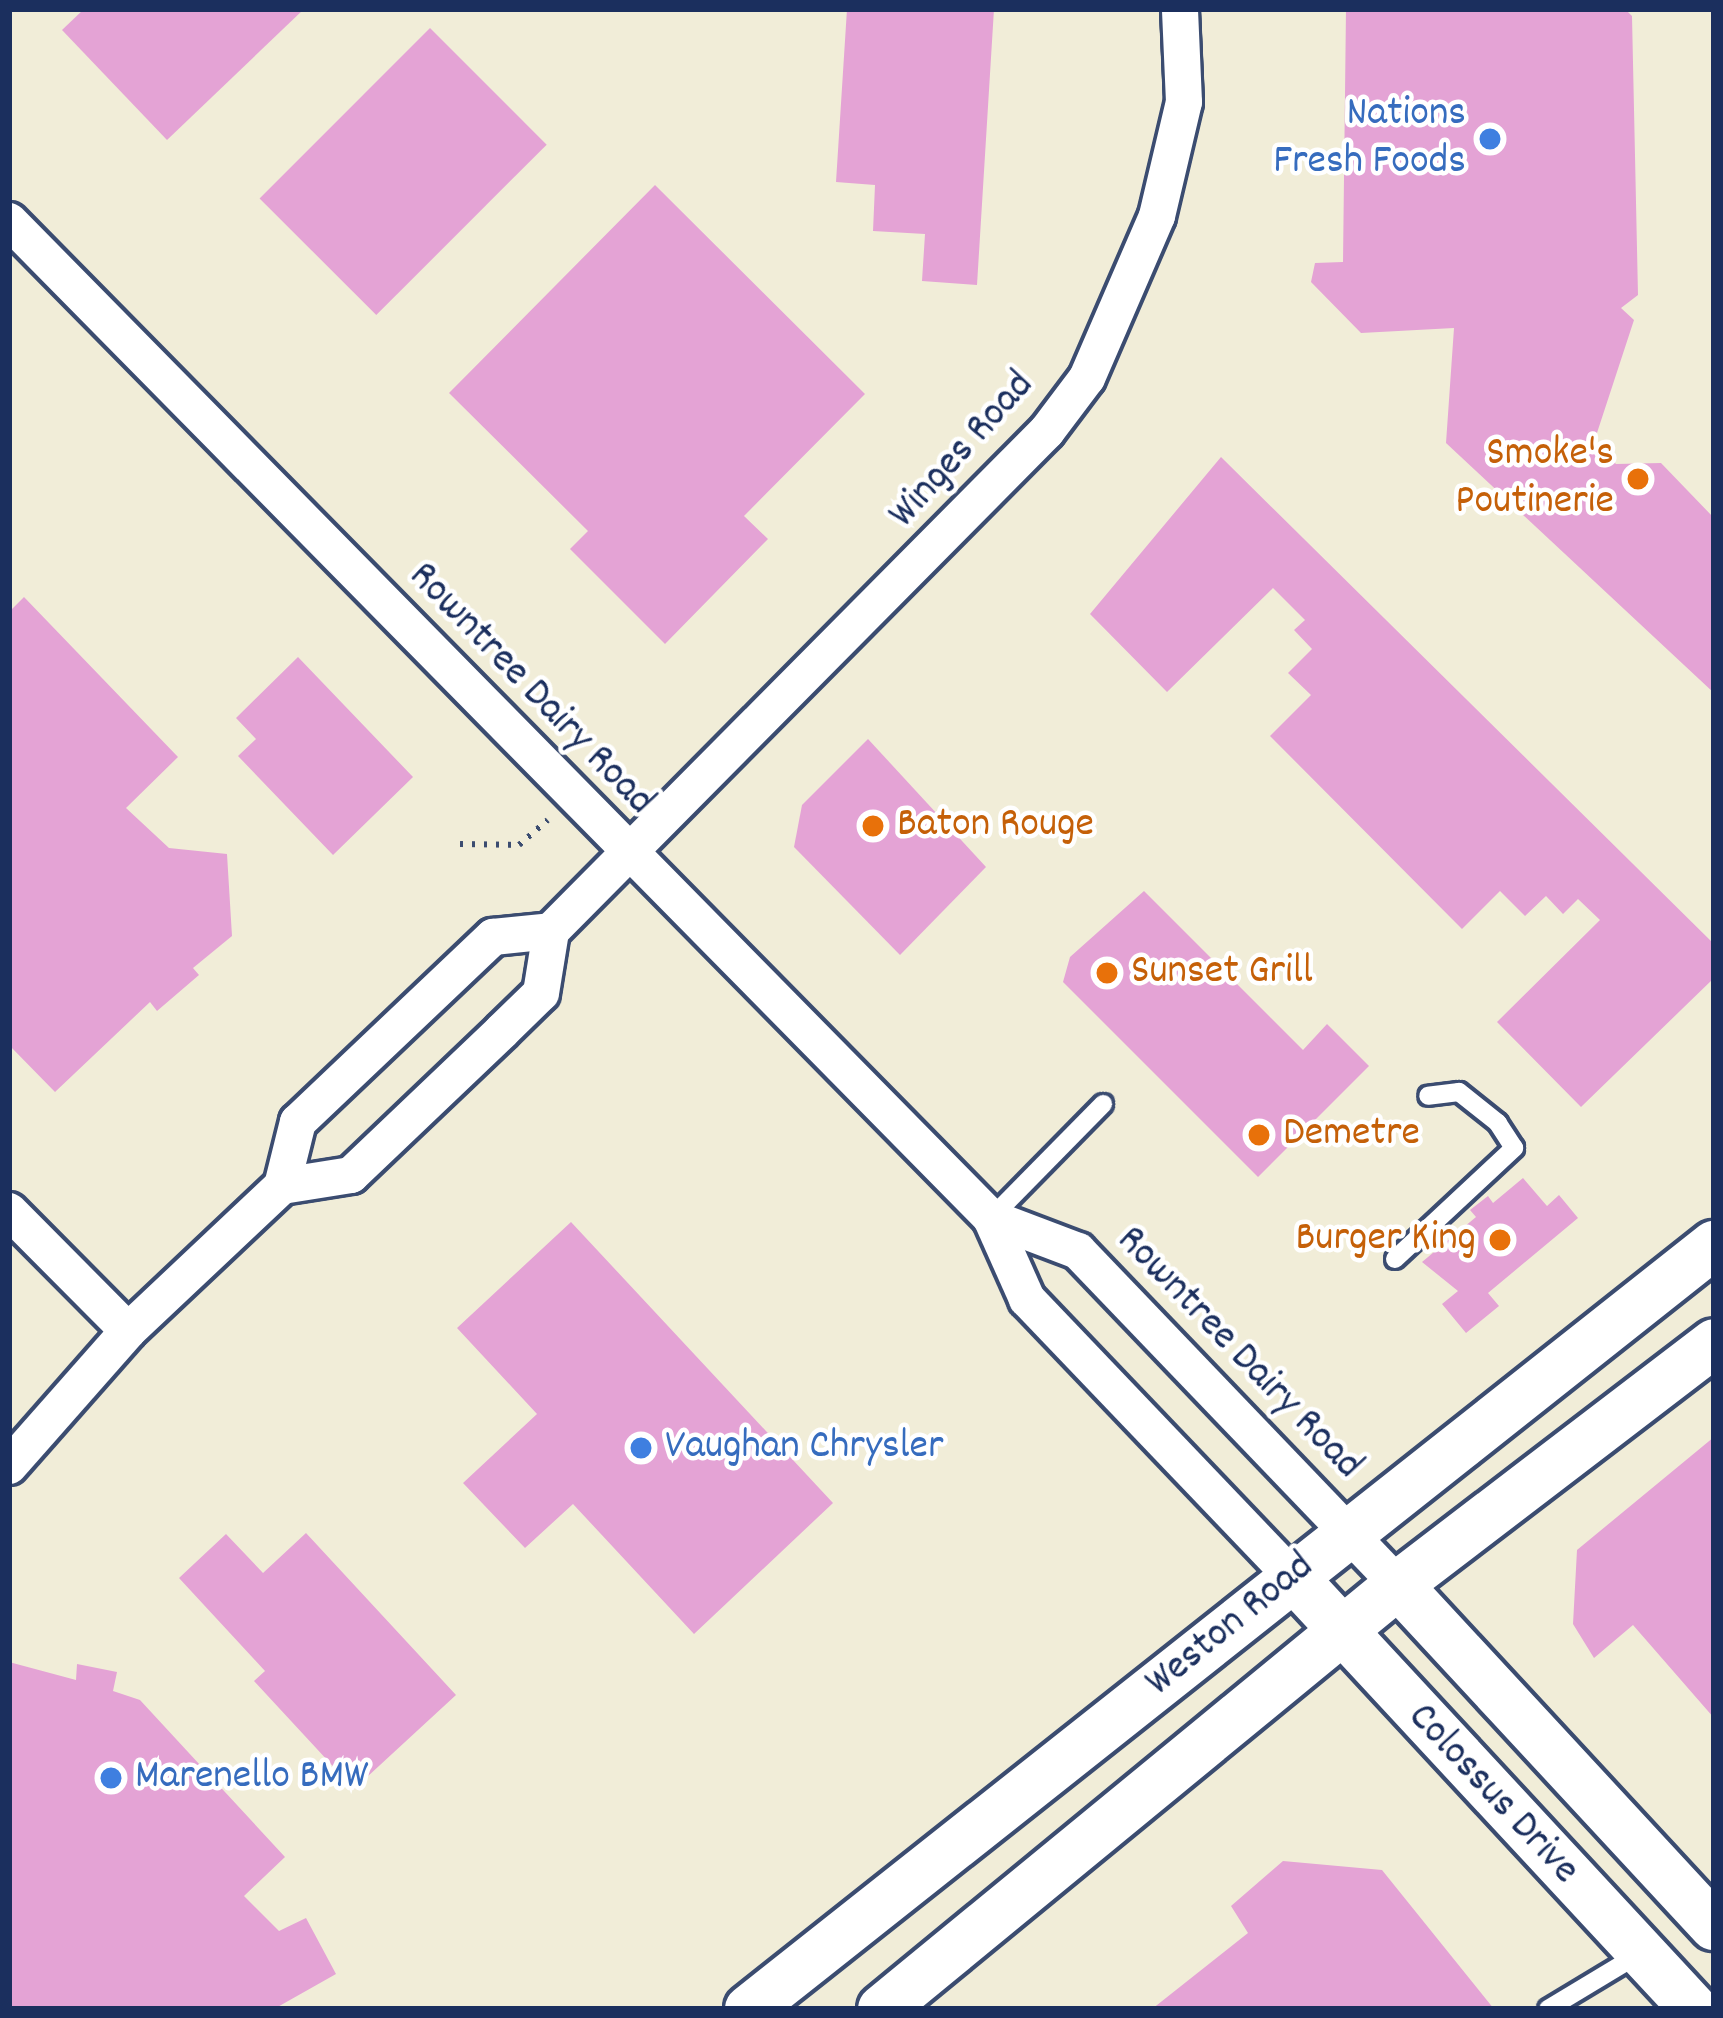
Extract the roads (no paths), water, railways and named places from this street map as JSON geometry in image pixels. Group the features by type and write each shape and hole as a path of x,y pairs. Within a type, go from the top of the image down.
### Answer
{"main road":[{"name":"Weston Road","path":"749,2009 1294,1578 1346,1531 1714,1245"},
{"name":"Weston Road","path":"882,2009 1398,1585 1714,1343"},
{"name":"Colossus Drive","path":"1294,1578 1694,2009"},
{"name":"Colossus Drive","path":"1398,1585 1714,1926"}],"street":[{"name":"Winges Road","path":"551,931 631,857 996,489 1087,378 1173,164 1184,102 1180,9"},
{"name":"Rowntree Dairy Road","path":"9,220 631,857 991,1217 1027,1298 1294,1578"},
{"path":"9,1466 128,1331 283,1186 298,1122 493,937 551,931 541,993 351,1175 283,1186"},
{"path":"9,1211 128,1331"},
{"name":"Rowntree Dairy Road","path":"991,1217 1078,1251 1398,1585"}],"lane":[{"path":"1395,1258 1514,1148 1498,1123 1459,1092 1428,1096"},
{"path":"991,1217 1102,1104"},
{"path":"1548,2009 1639,1954"}],"place":[{"name":"Nations Fresh Foods","path":"1490,139"},
{"name":"Smoke's Poutinerie","path":"1638,479"},
{"name":"Baton Rouge","path":"873,826"},
{"name":"Sunset Grill","path":"1107,973"},
{"name":"Demetre","path":"1259,1135"},
{"name":"Burger King","path":"1500,1240"},
{"name":"Vaughan Chrysler","path":"641,1448"},
{"name":"Marenello BMW","path":"111,1778"}]}
